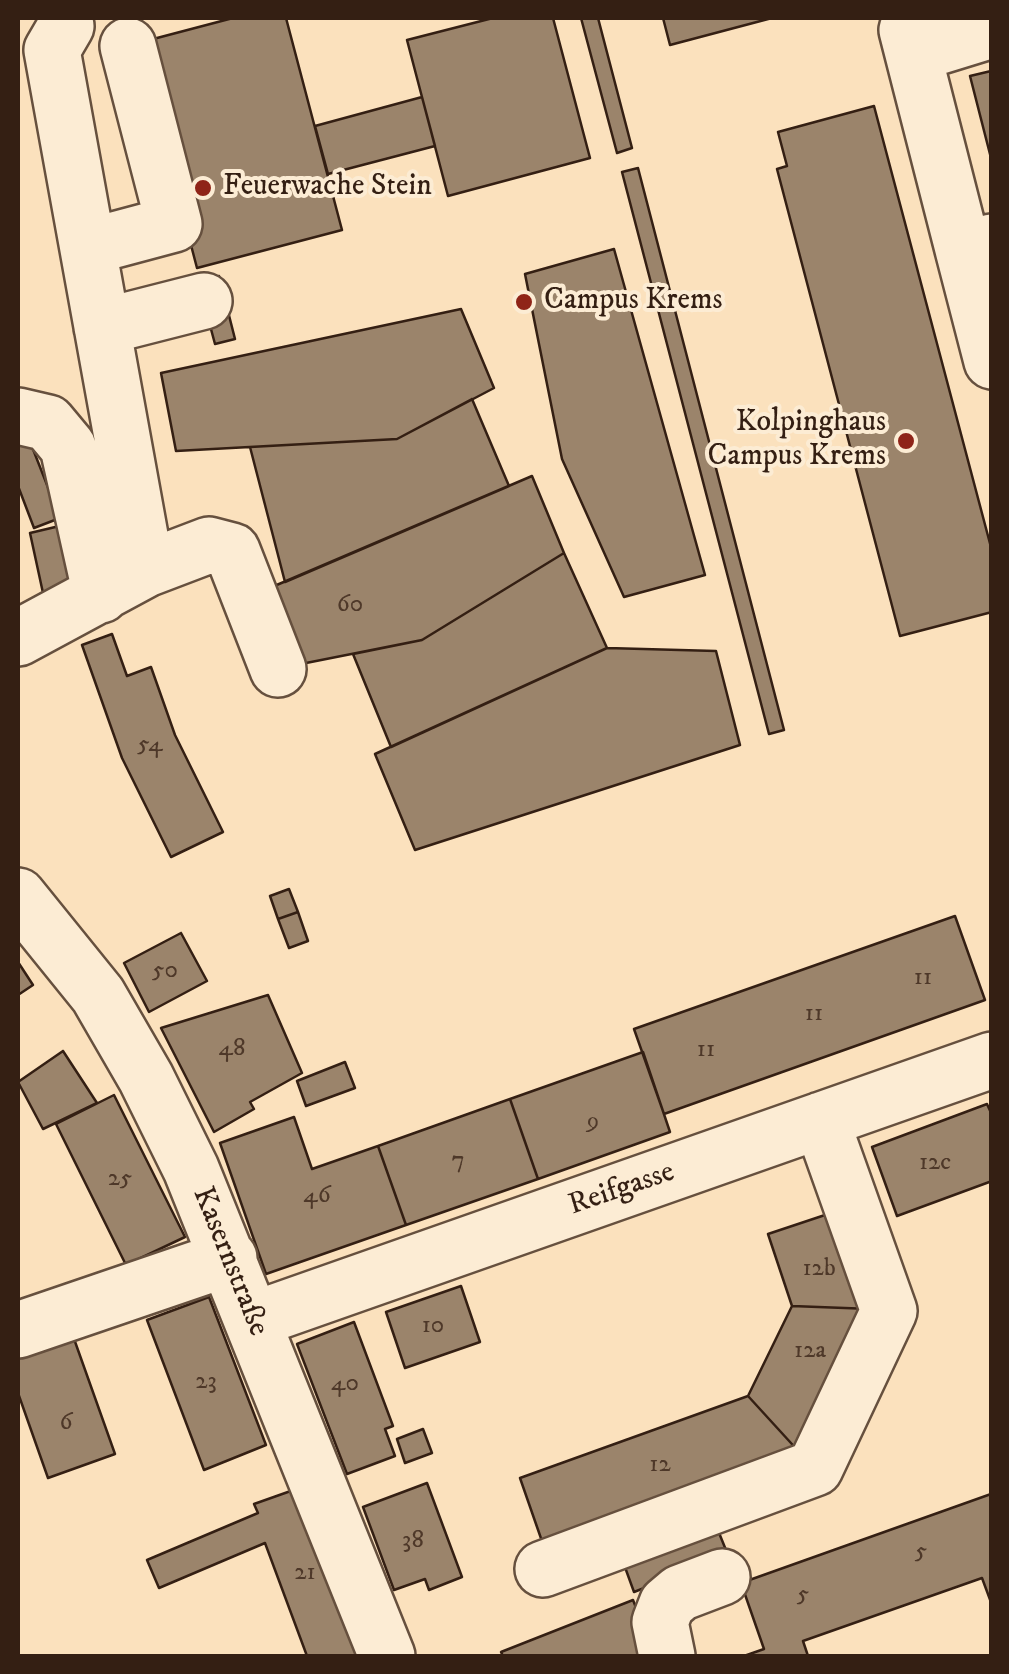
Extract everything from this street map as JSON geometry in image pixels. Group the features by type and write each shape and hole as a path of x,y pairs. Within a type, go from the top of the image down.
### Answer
{"street":[{"path":"66,26 52,50 102,327 124,582"},
{"path":"992,30 910,42 978,246 992,360"},
{"path":"88,247 174,224 128,46"},
{"path":"102,327 204,301"},
{"path":"18,416 48,423 68,447 124,582"},
{"path":"18,638 124,582 209,545 232,552 278,669"},
{"name":"Kasernstraße","path":"18,896 98,994 192,1169 387,1656"},
{"name":"Reifgasse","path":"254,1320 992,1060"},
{"path":"543,1569 815,1468 889,1312 821,1120"},
{"path":"18,1330 230,1258"},
{"path":"668,1656 660,1622 667,1604 680,1593 722,1577"}],"building":[{"path":"233,18 286,18 342,230 197,268 138,43"},
{"path":"493,18 553,18 590,158 448,196 407,40"},
{"path":"581,18 598,18 632,148 617,153"},
{"path":"663,18 772,18 670,45"},
{"path":"992,71 992,162 970,76"},
{"path":"422,97 435,146 328,174 315,126"},
{"name":"Kolpinghaus Campus Krems","path":"874,106 992,551 992,612 900,636 777,169 787,166 778,132"},
{"path":"638,168 784,730 769,734 622,172"},
{"path":"614,249 705,575 624,597 562,459 525,274"},
{"path":"219,276 235,339 215,344 198,281"},
{"path":"461,309 494,388 397,439 176,451 161,373"},
{"path":"472,399 509,486 285,582 250,447 397,439"},
{"path":"29,439 60,518 34,528 18,486 18,443"},
{"path":"532,476 564,553 422,640 296,665 265,590"},
{"path":"68,524 77,574 43,593 30,533"},
{"path":"564,553 607,648 391,747 353,654 422,640"},
{"path":"112,634 127,676 151,667 175,735 223,832 171,857 122,758 82,645"},
{"path":"607,648 716,651 740,745 415,850 375,754"},
{"path":"289,889 298,912 278,919 270,896"},
{"path":"298,912 308,941 289,948 278,919"},
{"path":"955,916 985,1000 664,1114 634,1029"},
{"path":"181,933 207,981 149,1012 124,963"},
{"path":"18,962 33,985 18,995"},
{"path":"268,995 302,1073 250,1102 254,1109 214,1132 161,1028"},
{"path":"63,1051 97,1103 43,1129 18,1082"},
{"path":"643,1052 670,1132 538,1179 510,1099"},
{"path":"345,1062 355,1088 306,1106 297,1081"},
{"path":"114,1095 185,1237 126,1265 56,1124"},
{"path":"510,1099 538,1179 406,1225 378,1146"},
{"path":"987,1104 992,1115 992,1181 897,1216 872,1147"},
{"path":"294,1117 312,1169 378,1146 406,1225 266,1274 220,1143"},
{"path":"837,1211 871,1309 792,1306 768,1234"},
{"path":"461,1286 480,1342 405,1368 386,1312"},
{"path":"209,1297 266,1445 204,1470 147,1320"},
{"path":"792,1306 871,1309 801,1454 748,1396"},
{"path":"354,1322 393,1426 385,1429 395,1456 347,1474 297,1344"},
{"path":"73,1336 115,1454 48,1478 18,1393 18,1356"},
{"path":"748,1396 801,1454 544,1547 520,1478"},
{"path":"423,1429 432,1453 405,1463 397,1439"},
{"path":"427,1483 462,1577 429,1590 425,1579 394,1590 363,1507"},
{"path":"302,1487 364,1656 307,1656 265,1543 159,1588 147,1560 258,1513 254,1504"},
{"path":"991,1494 992,1605 982,1578 803,1641 808,1656 744,1656 764,1649 741,1583"},
{"path":"715,1523 728,1555 634,1592 622,1559"},
{"path":"633,1600 655,1656 503,1656 501,1652"}],"place":[{"name":"Feuerwache Stein","path":"203,188"},
{"name":"Campus Krems","path":"524,302"},
{"name":"Kolpinghaus Campus Krems","path":"906,441"}]}
